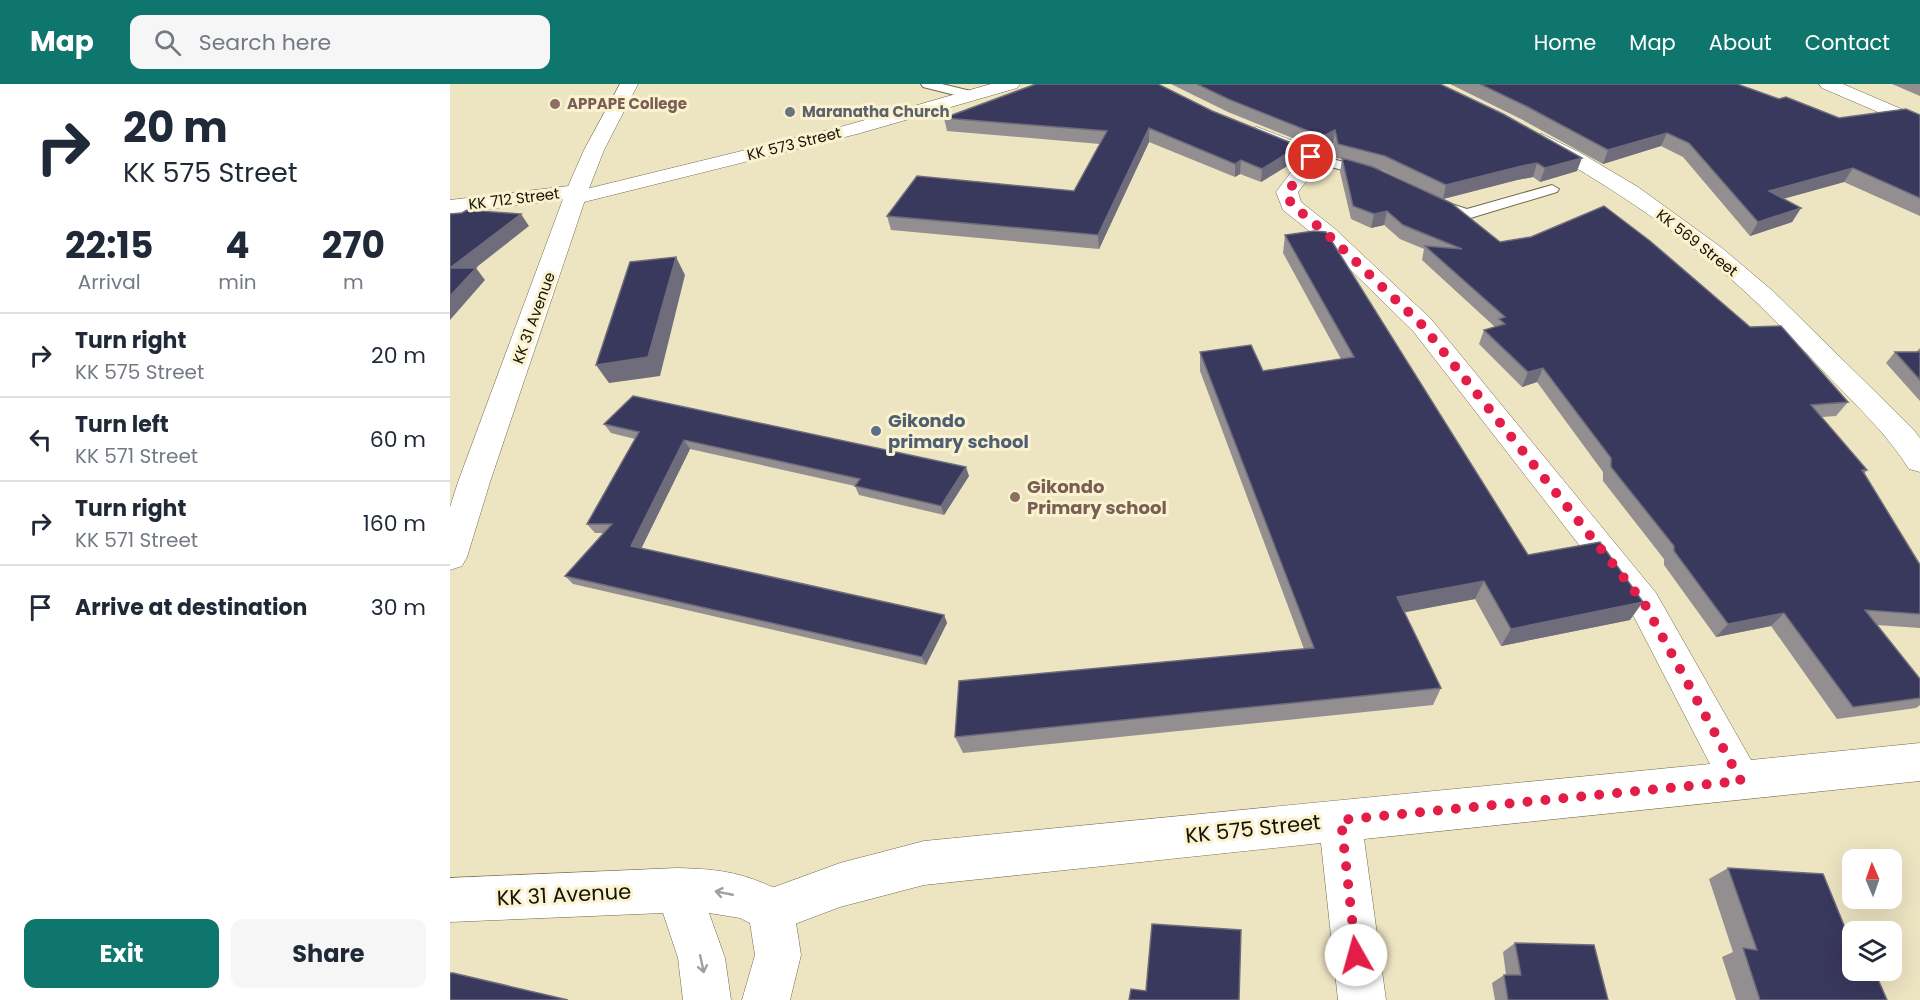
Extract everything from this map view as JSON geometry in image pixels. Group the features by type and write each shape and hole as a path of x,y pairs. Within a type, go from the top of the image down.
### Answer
{"street":[{"name":"KK 31 Avenue","path":"450,557 474,482 594,150 629,84"},
{"name":"KK 573 Street","path":"577,195 850,130 1011,84"},
{"path":"1828,84 1920,124"},
{"path":"1231,122 1307,153 1311,157 1312,161 1287,192 1291,204 1326,233 1422,325 1644,603 1741,781"},
{"name":"KK 569 Street","path":"1522,130 1618,185 1696,239 1764,296 1903,436 1920,461"},
{"name":"KK 712 Street","path":"450,207 577,195"},
{"name":"KK 575 Street","path":"771,910 840,885 924,862 1920,762"},
{"path":"1341,820 1362,1000"},
{"name":"KK 31 Avenue","path":"450,900 677,890 716,891 746,897 771,910"},
{"path":"677,890 698,944 707,987 707,1000"},
{"path":"766,1000 778,955 771,910"}],"lane":[{"path":"927,84 971,95"},
{"path":"1311,157 1386,180"},
{"path":"1424,197 1451,211 1467,214 1552,189"}],"building":[{"path":"1036,84 1158,84 1212,111 1299,146 1262,169 1241,160 1235,164 1149,128 1098,235 887,216 917,176 1074,191 1107,131 944,118"},
{"path":"1197,84 1440,84 1503,114 1582,158 1545,168 1537,163 1446,185 1385,156 1338,144 1335,130 1320,138 1316,134 1228,99"},
{"path":"1480,84 1737,84 1779,99 1786,97 1839,118 1906,109 1920,115 1920,198 1853,168 1769,191 1801,208 1758,222 1689,143 1667,133 1608,150"},
{"path":"1342,158 1373,167 1451,203 1500,242 1531,237 1604,206 1650,241 1750,327 1781,326 1848,402 1811,405 1867,470 1862,470 1920,565 1920,614 1865,610 1920,679 1920,698 1853,707 1784,613 1728,624 1674,551 1674,546 1611,467 1611,458 1543,368 1528,372 1484,330 1505,324 1499,319 1505,317 1425,246 1462,249 1403,225 1387,211 1374,214 1353,206"},
{"path":"467,210 521,214 450,268 450,214"},
{"path":"1314,231 1326,232 1528,555 1600,542 1643,602 1511,629 1484,581 1397,597 1441,688 955,737 959,681 1314,648 1200,352 1251,345 1263,371 1354,357 1285,235"},
{"path":"676,257 648,357 596,365 630,262"},
{"path":"450,268 476,268 450,296"},
{"path":"1895,352 1920,352 1920,380"},
{"path":"633,396 966,467 941,506 855,486 860,479 684,440 631,546 944,615 922,657 565,576 612,524 587,524 639,432 604,424"},
{"path":"1728,868 1823,874 1842,921 1842,981 1879,981 1887,1000 1760,1000 1743,948 1757,950"},
{"path":"1152,924 1241,930 1239,1000 1129,1000 1131,989 1146,991"},
{"path":"1515,943 1594,945 1608,1000 1508,1000 1504,975 1521,975"},
{"path":"450,973 453,973 568,1000 450,1000"}],"place":[{"name":"APPAPE College","path":"555,104"},
{"name":"Maranatha Church","path":"790,112"},
{"name":"Gikondo primary school","path":"876,431"},
{"name":"Gikondo Primary school","path":"1015,497"}],"route":[{"path":"1311,157 1312,161 1287,192 1291,204 1326,233 1422,325 1644,603 1741,781 1341,820 1356,955"}]}
